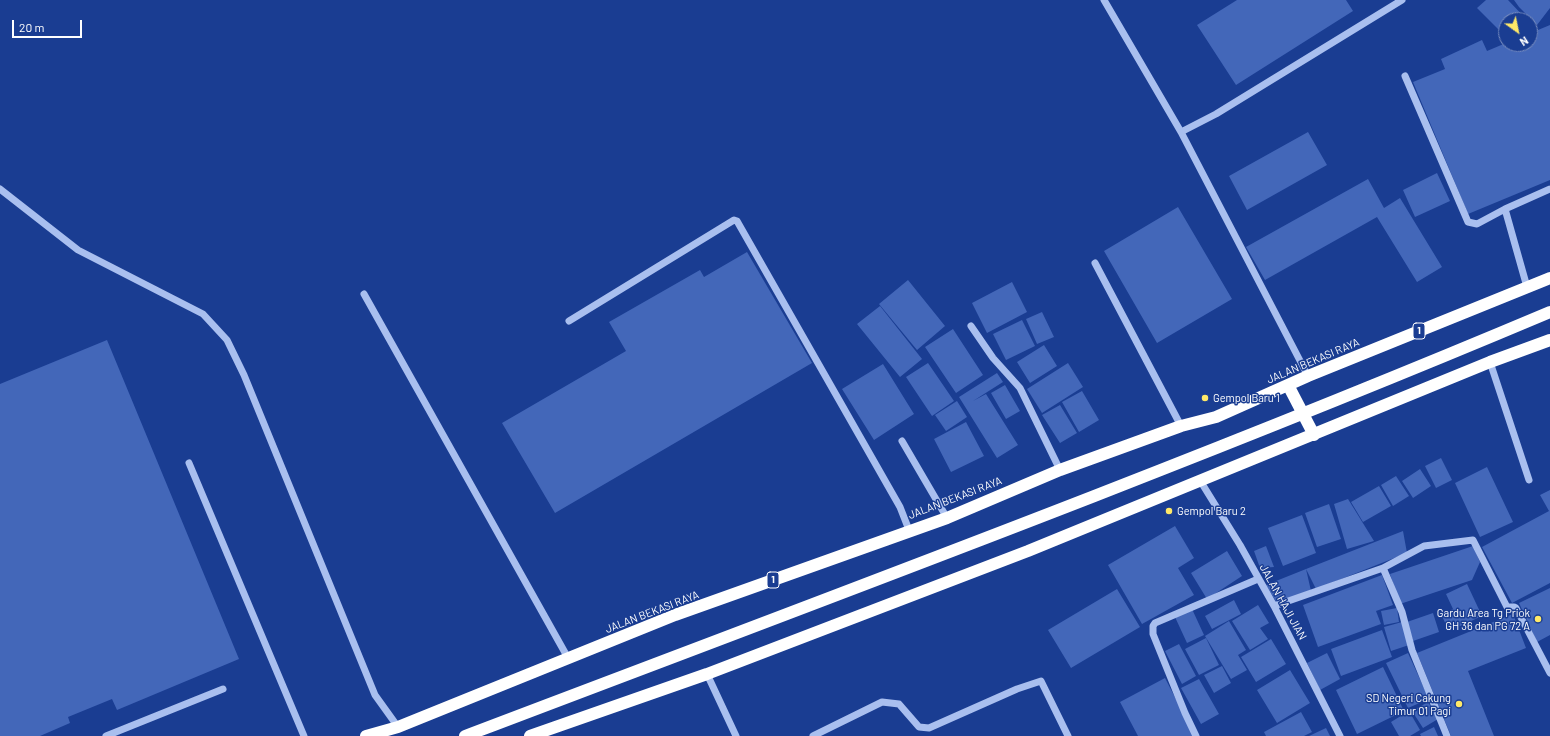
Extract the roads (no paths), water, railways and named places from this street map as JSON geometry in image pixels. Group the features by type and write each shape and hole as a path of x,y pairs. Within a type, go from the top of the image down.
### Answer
{"highway":[{"name":"JALAN BEKASI RAYA","path":"366,736 398,727 675,615 704,606 909,530 947,518 1060,470 1181,426 1216,418 1308,376 1550,278"},
{"path":"465,736 1110,491 1390,379 1550,312"},
{"path":"530,736 707,674 1028,551 1201,482 1490,362 1550,340"},
{"path":"1288,385 1314,435"}],"street":[{"path":"1104,0 1180,132 1308,376"},
{"path":"1180,132 1216,114 1402,0"},
{"path":"1405,76 1468,222 1477,224 1505,209 1550,190"},
{"path":"0,189 78,250 203,314 227,340 244,375 376,694 398,727"},
{"path":"1505,209 1527,287"},
{"path":"569,321 734,220 737,221 896,500 909,530"},
{"path":"1095,263 1181,426"},
{"path":"364,294 568,658"},
{"path":"972,326 993,358 1020,388 1060,470"},
{"path":"1490,362 1529,480"},
{"path":"902,440 947,518"},
{"path":"189,463 304,736"},
{"name":"JALAN HAJI JIAN","path":"1201,482 1240,545 1274,606 1340,736"},
{"path":"1274,606 1383,568 1424,546 1473,540 1507,607 1516,608 1550,672"},
{"path":"1383,568 1402,612 1412,650 1447,736"},
{"path":"1196,736 1156,642 1153,626 1155,623 1258,579"},
{"path":"707,674 736,736"},
{"path":"813,736 882,702 898,704 919,727 929,728 1017,689 1041,681 1068,736"},
{"path":"106,736 223,689"}],"place":[{"name":"Gempol Baru 1","path":"1205,398"},
{"name":"Gempol Baru 2","path":"1169,511"},
{"name":"Gardu Area Tg Priok GH 36 dan PG 72 A","path":"1538,619"},
{"name":"SD Negeri Cakung Timur 01 Pagi","path":"1459,704"}]}
